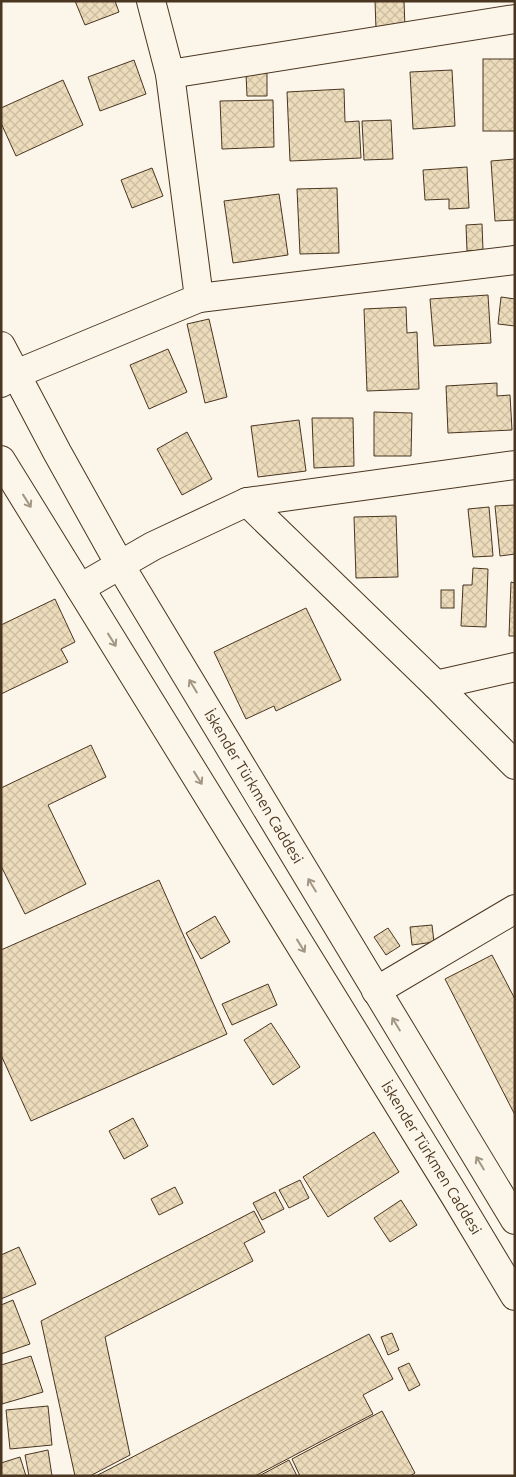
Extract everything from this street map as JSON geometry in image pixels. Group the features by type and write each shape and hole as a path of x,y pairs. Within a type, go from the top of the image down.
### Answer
{"street":[{"path":"151,1 170,74 199,298"},
{"path":"170,74 515,19"},
{"path":"9,378 199,298 515,260"},
{"name":"İskender Türkmen Caddesi","path":"1,346 9,378 120,565 376,991 510,1203"},
{"name":"İskender Türkmen Caddesi","path":"1,460 450,1187 515,1296"},
{"path":"80,588 154,546 247,502 515,465"},
{"path":"247,502 436,685 515,765"},
{"path":"436,685 515,667"},
{"path":"376,991 515,909"}],"building":[{"path":"75,1 115,1 119,12 85,25"},
{"path":"375,1 404,1 405,28 376,29"},
{"path":"483,59 515,59 515,131 483,131"},
{"path":"134,60 146,94 100,111 88,77"},
{"path":"452,70 455,126 413,129 410,72"},
{"path":"267,73 267,96 247,96 246,74"},
{"path":"63,80 83,125 16,156 1,123 1,108"},
{"path":"344,89 345,122 359,121 361,158 290,161 287,92"},
{"path":"273,100 274,147 222,149 220,101"},
{"path":"391,120 393,159 364,160 362,121"},
{"path":"515,159 515,220 495,221 491,161"},
{"path":"467,167 469,208 449,209 449,199 425,200 423,170"},
{"path":"152,168 163,196 132,208 121,180"},
{"path":"337,188 339,253 300,254 297,189"},
{"path":"279,194 288,255 233,263 224,201"},
{"path":"482,224 483,250 467,251 466,225"},
{"path":"488,295 491,343 434,346 430,299"},
{"path":"501,297 515,299 515,326 498,324"},
{"path":"406,307 407,333 417,332 419,389 367,391 364,309"},
{"path":"209,319 227,397 205,403 187,324"},
{"path":"168,349 187,392 149,409 130,365"},
{"path":"497,383 497,396 510,395 512,430 448,433 446,386"},
{"path":"374,412 412,413 411,456 374,456"},
{"path":"312,418 353,418 354,466 314,468"},
{"path":"299,420 306,471 258,477 251,426"},
{"path":"187,432 212,479 182,495 157,449"},
{"path":"515,505 515,554 500,556 495,506"},
{"path":"489,507 493,556 473,557 468,509"},
{"path":"396,516 398,577 356,578 354,517"},
{"path":"473,568 488,569 486,627 461,626 463,585 472,585"},
{"path":"511,582 515,583 515,636 509,636"},
{"path":"441,590 454,590 454,608 441,608"},
{"path":"55,599 75,642 61,649 68,662 1,694 1,625"},
{"path":"306,608 341,680 276,711 274,706 246,719 214,652"},
{"path":"91,745 106,777 48,805 86,884 25,914 1,866 1,788"},
{"path":"159,880 227,1034 31,1121 1,1055 1,950"},
{"path":"215,916 230,942 201,959 186,933"},
{"path":"432,925 434,942 412,945 410,927"},
{"path":"388,928 400,946 386,955 374,937"},
{"path":"492,955 515,999 515,1115 445,979"},
{"path":"268,984 277,1005 232,1025 222,1004"},
{"path":"271,1023 300,1067 273,1085 244,1040"},
{"path":"133,1118 148,1146 124,1159 109,1131"},
{"path":"374,1132 399,1172 328,1217 303,1177"},
{"path":"300,1180 309,1198 289,1208 279,1190"},
{"path":"175,1187 183,1203 159,1215 151,1199"},
{"path":"275,1192 284,1209 262,1220 253,1203"},
{"path":"401,1200 417,1225 390,1242 374,1218"},
{"path":"254,1211 265,1232 244,1243 253,1261 105,1337 130,1455 90,1476 75,1476 41,1321"},
{"path":"19,1247 36,1284 1,1299 1,1255"},
{"path":"13,1300 30,1344 1,1354 1,1305"},
{"path":"392,1333 399,1350 388,1355 381,1337"},
{"path":"369,1334 393,1379 363,1395 373,1414 255,1476 96,1476"},
{"path":"31,1356 43,1392 2,1404 1,1365"},
{"path":"409,1363 420,1385 409,1391 398,1368"},
{"path":"48,1406 52,1445 10,1449 6,1410"},
{"path":"382,1411 415,1473 410,1476 300,1476 292,1459"},
{"path":"48,1450 52,1476 29,1476 25,1455"},
{"path":"20,1457 26,1476 1,1476 1,1463"},
{"path":"289,1460 297,1476 259,1476"}]}
